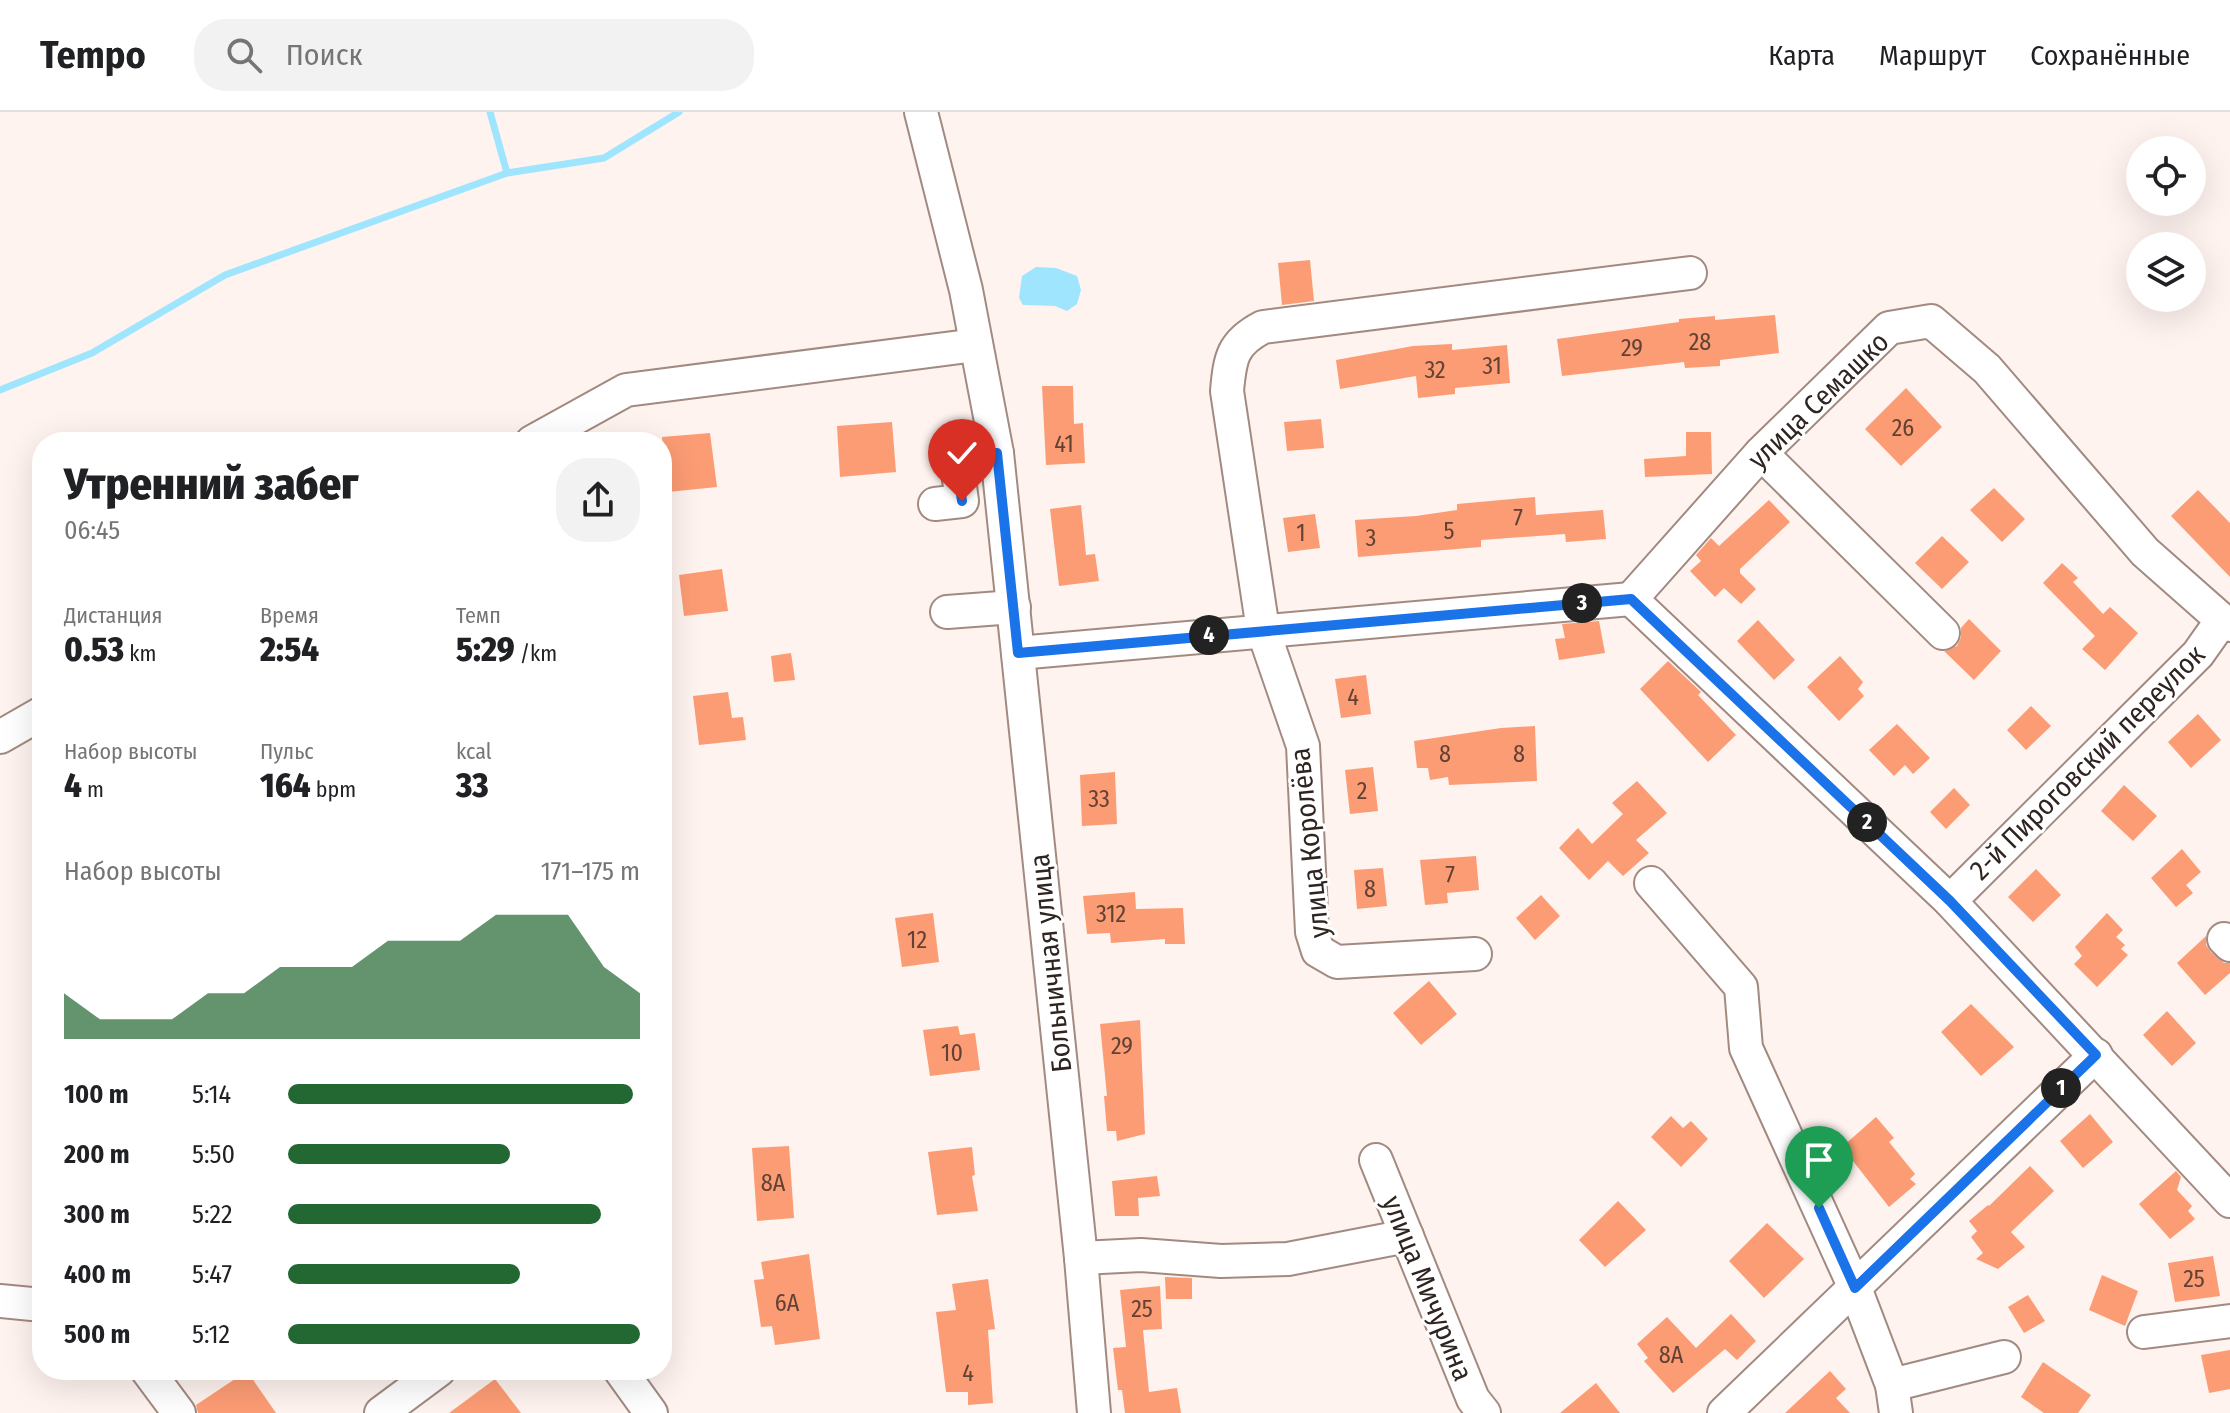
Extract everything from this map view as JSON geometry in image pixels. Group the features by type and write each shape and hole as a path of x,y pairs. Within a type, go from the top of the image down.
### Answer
{"street":[{"name":"Больничная улица","path":"921,112 966,290 997,453 1005,513 1094,1413"},
{"path":"1263,630 1227,391 1234,350 1246,335 1263,327 1314,318 1690,273"},
{"name":"улица Семашко","path":"1631,599 1761,453 1889,328 1931,321 1987,369 2145,552 2227,631"},
{"path":"550,432 626,390 976,345"},
{"path":"935,504 962,501 956,458 997,453"},
{"path":"1761,453 1943,633"},
{"path":"1018,653 1631,599 1950,901 2230,1201"},
{"path":"947,612 1014,607"},
{"name":"улица Королёва","path":"1263,630 1303,746 1312,932 1318,951 1337,962 1475,954"},
{"name":"2-й Пироговский переулок","path":"1950,901 2198,654 2227,631"},
{"path":"0,737 32,719"},
{"path":"1651,883 1741,987 1746,1048 1855,1288 1894,1399 2004,1357"},
{"path":"1724,1413 2096,1055"},
{"name":"улица Мичурина","path":"1376,1160 1473,1399 1484,1413"},
{"path":"1081,1258 1141,1255 1221,1261 1288,1259 1407,1236"},
{"path":"0,1301 32,1304"},
{"path":"2144,1332 2230,1321"},
{"path":"154,1380 179,1413"},
{"path":"381,1413 426,1380"},
{"path":"627,1380 651,1413"}],"water":[{"path":"1036,267 1056,268 1077,276 1081,290 1077,304 1067,311 1055,306 1023,305 1019,298 1022,276"}],"building":[{"path":"1310,260 1314,301 1282,305 1278,263"},
{"path":"1775,315 1779,353 1720,360 1720,366 1685,368 1684,362 1562,376 1557,339 1679,322 1679,319 1715,316 1715,320"},
{"path":"1452,344 1452,350 1507,345 1510,383 1455,388 1455,394 1418,398 1416,376 1340,389 1336,360 1413,346"},
{"path":"1042,386 1073,386 1074,424 1083,423 1085,463 1046,465"},
{"path":"1906,388 1942,427 1901,466 1865,429"},
{"path":"1321,419 1324,448 1287,451 1284,422"},
{"path":"892,422 896,472 840,477 837,426"},
{"path":"1686,432 1711,432 1712,474 1645,477 1644,459 1686,456"},
{"path":"710,433 717,487 672,492 672,436"},
{"path":"1994,488 2025,519 2002,542 1970,510"},
{"path":"2198,490 2230,523 2230,577 2171,516"},
{"path":"1535,497 1536,515 1603,510 1606,539 1566,542 1565,534 1481,540 1481,547 1358,557 1355,520 1416,516 1457,510 1457,504"},
{"path":"1769,500 1790,522 1740,569 1740,573 1756,589 1741,604 1724,588 1715,597 1690,571 1701,561 1696,555 1711,538 1719,546"},
{"path":"1081,505 1086,555 1095,554 1099,581 1059,586 1050,509"},
{"path":"1315,514 1320,548 1288,552 1283,518"},
{"path":"1942,536 1969,562 1942,589 1915,563"},
{"path":"2062,563 2078,578 2073,582 2103,614 2110,607 2138,633 2105,670 2082,649 2095,636 2043,583"},
{"path":"722,569 728,611 684,616 679,575"},
{"path":"1969,619 2001,651 1974,680 1944,651 1957,646 1961,628"},
{"path":"1758,620 1795,660 1774,680 1737,641"},
{"path":"1599,621 1605,653 1559,660 1555,639 1565,638 1562,624"},
{"path":"791,653 795,680 774,682 771,656"},
{"path":"1840,656 1863,682 1858,689 1864,696 1839,721 1807,687"},
{"path":"1668,661 1701,692 1698,695 1736,735 1708,762 1640,689"},
{"path":"1366,675 1371,714 1341,718 1335,679"},
{"path":"728,692 732,718 743,717 746,740 699,745 693,696"},
{"path":"2031,706 2051,726 2026,750 2007,730"},
{"path":"2198,714 2221,740 2191,768 2168,742"},
{"path":"1897,724 1930,758 1913,774 1905,765 1894,776 1869,750"},
{"path":"1535,726 1537,781 1449,785 1448,777 1430,780 1428,768 1417,768 1414,741"},
{"path":"1373,767 1378,811 1350,814 1345,770"},
{"path":"1115,772 1117,824 1082,826 1080,775"},
{"path":"1637,781 1667,813 1636,840 1649,853 1623,876 1608,861 1589,880 1559,848 1578,828 1592,844 1623,814 1612,803"},
{"path":"2124,785 2157,816 2133,841 2101,811"},
{"path":"1954,788 1970,805 1946,829 1930,812"},
{"path":"2182,849 2201,872 2186,885 2193,893 2176,907 2151,878"},
{"path":"1476,856 1479,890 1447,893 1448,903 1425,905 1420,860"},
{"path":"1383,868 1387,906 1357,909 1354,870"},
{"path":"2036,869 2061,895 2033,922 2008,897"},
{"path":"1135,892 1136,909 1183,908 1185,944 1165,944 1165,939 1111,943 1110,933 1087,934 1083,896"},
{"path":"1541,895 1560,916 1535,940 1516,918"},
{"path":"933,913 939,962 902,967 895,918"},
{"path":"2107,913 2123,930 2116,937 2125,945 2121,949 2128,955 2097,987 2074,964 2082,956 2075,947"},
{"path":"2206,936 2206,945 2211,952 2224,963 2230,963 2230,973 2205,995 2177,963"},
{"path":"1429,981 1457,1014 1421,1045 1393,1013"},
{"path":"1971,1004 2014,1047 1981,1076 1941,1032"},
{"path":"2167,1011 2196,1043 2172,1066 2143,1035"},
{"path":"1140,1020 1145,1134 1117,1141 1116,1131 1107,1131 1100,1024"},
{"path":"958,1026 960,1035 975,1033 980,1070 930,1076 923,1030"},
{"path":"2090,1114 2113,1142 2083,1168 2060,1141"},
{"path":"1671,1116 1683,1128 1691,1121 1708,1139 1681,1167 1651,1137"},
{"path":"1876,1117 1894,1138 1889,1142 1915,1174 1910,1179 1916,1184 1889,1207 1842,1147"},
{"path":"789,1146 794,1218 757,1221 752,1148"},
{"path":"972,1147 975,1175 972,1176 978,1211 937,1215 928,1152"},
{"path":"2030,1166 2054,1191 2011,1232 2025,1247 1998,1269 1976,1259 1983,1253 1971,1237 1977,1231 1969,1221"},
{"path":"2176,1171 2181,1177 2177,1190 2192,1206 2188,1211 2195,1219 2170,1239 2139,1204"},
{"path":"1157,1176 1160,1196 1138,1198 1139,1216 1115,1216 1112,1181"},
{"path":"1618,1201 1646,1230 1605,1267 1579,1240"},
{"path":"1767,1223 1804,1259 1764,1298 1729,1261"},
{"path":"809,1254 820,1339 775,1345 772,1326 761,1327 754,1280 764,1279 761,1262"},
{"path":"2213,1256 2220,1296 2175,1302 2168,1263"},
{"path":"2102,1275 2138,1291 2125,1326 2089,1310"},
{"path":"1165,1277 1192,1278 1192,1299 1166,1299"},
{"path":"988,1279 995,1329 988,1330 993,1403 968,1405 968,1392 946,1392 936,1312 956,1310 952,1284"},
{"path":"1160,1286 1162,1329 1143,1330 1149,1392 1177,1388 1181,1413 1125,1413 1122,1390 1118,1390 1113,1348 1126,1347 1120,1290"},
{"path":"2028,1295 2045,1321 2024,1333 2008,1307"},
{"path":"1731,1314 1756,1341 1737,1360 1725,1349 1673,1393 1644,1361 1648,1358 1637,1344 1667,1317 1696,1348"},
{"path":"2230,1350 2230,1389 2209,1393 2201,1355"},
{"path":"2043,1362 2091,1395 2078,1413 2044,1413 2021,1397"},
{"path":"1830,1371 1846,1389 1836,1398 1850,1413 1785,1413"},
{"path":"234,1380 253,1380 276,1413 198,1413 196,1405"},
{"path":"496,1380 521,1413 449,1413"},
{"path":"1596,1383 1620,1413 1560,1413"}],"waterway":[{"path":"490,112 507,173"},
{"path":"0,390 92,353 225,275 507,173 604,158 679,112"}],"route":[{"path":"962,501 956,458 997,453 1018,653 1631,599 1950,901 2096,1055 1855,1288 1819,1208"}]}
